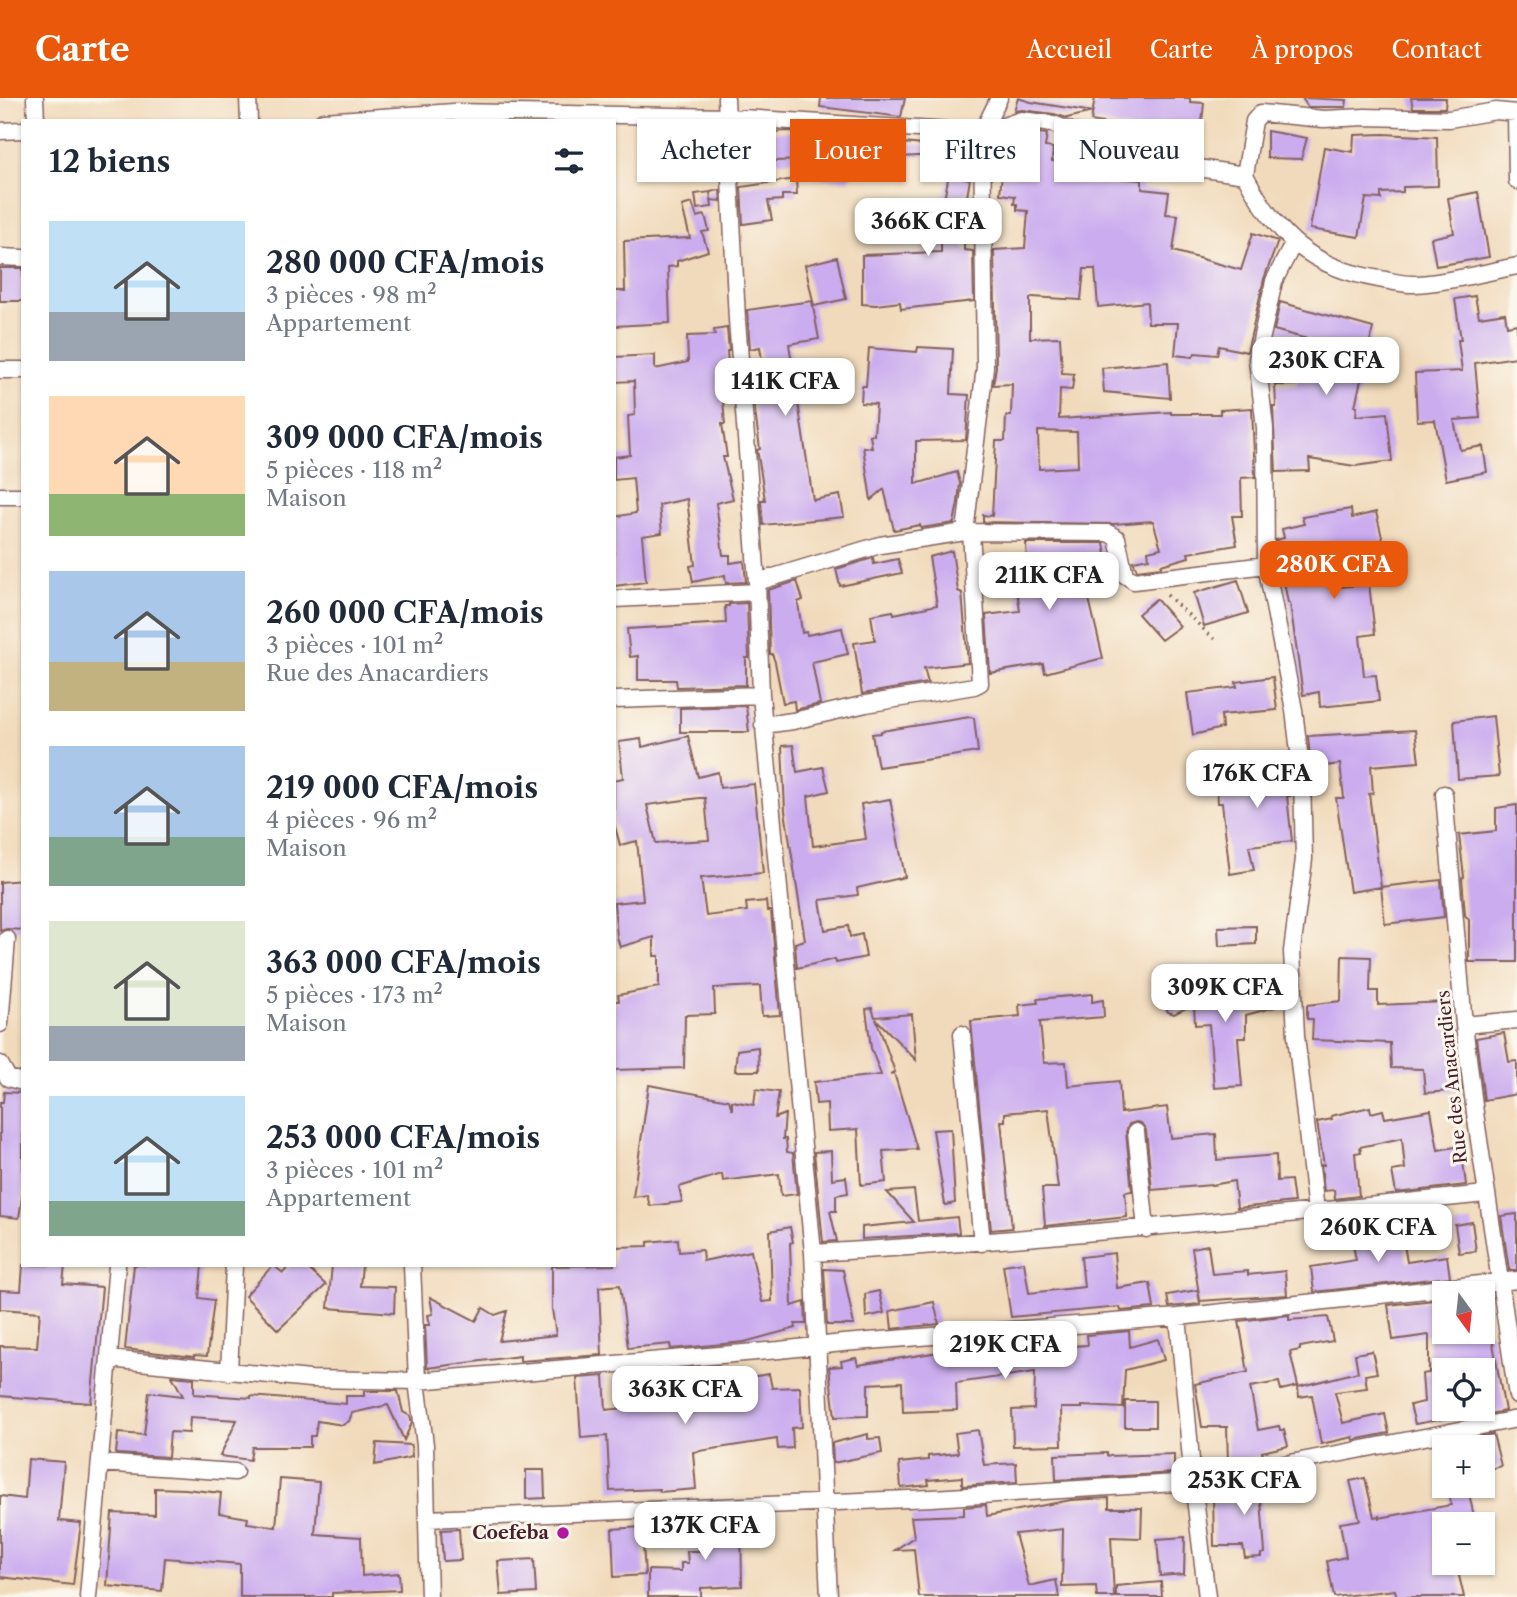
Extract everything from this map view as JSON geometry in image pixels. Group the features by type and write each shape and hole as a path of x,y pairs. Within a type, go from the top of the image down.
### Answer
{"street":[{"path":"35,98 36,119"},
{"path":"248,98 249,119"},
{"path":"726,98 737,320 757,587 761,695 813,1253 830,1597"},
{"path":"989,119 999,98"},
{"path":"1517,181 1516,113 1496,111 1449,119 1324,119 1261,113 1254,121 1245,175 1259,203 1293,244 1320,262 1353,275 1417,284 1517,266"},
{"path":"352,119 454,112 726,117 920,129"},
{"path":"1040,122 1053,124 1084,138 1171,164 1245,175"},
{"path":"0,131 21,130"},
{"path":"764,725 980,683 968,532 985,367 983,182"},
{"path":"1293,244 1274,281 1257,359 1265,428 1266,565 1294,710 1302,777 1304,859 1292,951 1296,1035 1316,1212"},
{"path":"0,257 21,258"},
{"path":"0,370 21,370"},
{"path":"0,496 21,495"},
{"path":"616,598 757,587 880,545 968,532 1108,533 1116,538 1125,575 1134,581 1266,565"},
{"path":"616,700 761,695"},
{"name":"Rue des Anacardiers","path":"1444,794 1464,1025 1485,1194 1517,1396"},
{"path":"0,1024 7,939"},
{"path":"1464,1025 1517,1020"},
{"path":"962,1034 982,1243"},
{"path":"0,1064 8,1078 21,1081"},
{"path":"1136,1132 1146,1229"},
{"path":"813,1253 982,1243 1146,1229 1485,1194"},
{"path":"88,1597 117,1267"},
{"path":"229,1372 234,1267"},
{"path":"412,1267 417,1381 425,1445 429,1597"},
{"path":"109,1359 310,1379 417,1381 1178,1317 1517,1280"},
{"path":"1178,1317 1207,1597"},
{"path":"427,1519 824,1503 1193,1482 1517,1419"},
{"path":"100,1462 234,1472"}],"path":[{"path":"1152,580 1214,639"}],"building":[{"path":"821,98 905,98 901,117 820,107"},
{"path":"1018,98 1093,112 1067,118 1054,114 1014,111"},
{"path":"1095,98 1190,98 1190,102 1204,103 1202,119 1091,119"},
{"path":"1302,98 1347,100 1346,107 1308,107"},
{"path":"1411,98 1446,98 1445,108 1413,108"},
{"path":"790,131 790,161 776,161 776,132"},
{"path":"1267,131 1307,138 1301,159 1267,158"},
{"path":"1040,133 1047,134 1045,147 1053,148 1054,182 1142,182 1142,189 1169,192 1166,214 1178,215 1173,251 1241,270 1253,233 1278,241 1264,279 1247,352 1219,346 1217,355 1175,355 1178,323 1148,323 1147,302 1098,307 1095,269 1084,269 1081,300 1030,299 1030,338 1060,337 1062,373 1074,374 1072,390 1060,389 1059,419 1171,412 1220,414 1220,410 1252,408 1255,477 1241,478 1242,516 1232,516 1237,545 1188,553 1189,557 1161,567 1137,570 1133,561 1149,558 1148,551 1161,548 1153,521 1113,524 983,522 983,515 992,516 996,441 1005,441 1006,416 1011,416 1012,384 993,385 996,367 994,250 1025,248 1028,211 1017,210 1017,204 1014,204 1015,196 1000,194 1001,182 1040,182","holes":["1038,431 1077,432 1078,467 1039,469"]},
{"path":"1354,135 1437,137 1438,186 1403,187 1403,192 1381,193 1381,199 1366,198 1359,237 1310,229 1324,147 1353,152"},
{"path":"906,143 920,145 920,156 906,157"},
{"path":"796,182 797,195 782,195 782,200 768,201 772,220 743,224 741,187"},
{"path":"948,182 970,182 965,209 964,250 973,251 974,301 901,309 900,302 862,304 862,255 941,252 941,215"},
{"path":"720,190 721,201 711,200 712,207 697,209 695,194"},
{"path":"1478,192 1489,257 1436,266 1431,238 1454,233 1448,198"},
{"path":"692,203 697,217 705,215 709,231 702,232 708,251 677,261 677,266 668,267 670,323 616,326 616,291 625,291 624,241 690,238 682,206"},
{"path":"837,257 846,299 814,306 805,265"},
{"path":"0,268 21,268 21,301 0,301"},
{"path":"1475,296 1479,317 1505,313 1507,326 1517,324 1517,357 1475,363 1480,418 1454,420 1460,450 1483,446 1487,472 1446,480 1435,420 1417,421 1415,373 1462,371 1455,299"},
{"path":"812,301 819,339 789,344 813,500 840,495 844,517 763,525 761,500 765,500 757,450 760,449 753,396 767,394 760,347 750,349 747,310"},
{"path":"1280,302 1373,328 1355,406 1356,416 1387,413 1392,461 1355,466 1309,459 1310,471 1276,472 1273,407 1276,407 1275,385 1296,385 1307,339 1274,330"},
{"path":"727,328 728,364 724,364 732,398 723,400 725,424 722,424 727,457 723,457 733,499 716,503 723,555 730,555 730,563 744,561 746,582 726,583 725,575 693,582 690,566 695,565 687,499 659,505 662,533 642,536 646,582 616,586 616,517 636,513 633,478 616,480 616,457 630,455 628,416 635,415 634,381 616,382 616,357 655,355 655,369 688,362 687,336 715,335 714,330"},
{"path":"918,347 953,349 951,394 969,395 966,440 916,441 916,484 957,472 960,483 958,503 954,523 894,530 884,489 871,500 863,447 872,448 870,435 874,435 876,404 861,403 862,386 866,386 869,348 917,352"},
{"path":"1168,362 1170,398 1104,392 1102,368"},
{"path":"1351,509 1352,518 1376,512 1385,550 1387,549 1392,580 1369,584 1375,634 1360,636 1364,676 1376,675 1379,701 1320,707 1319,692 1303,695 1290,603 1276,540 1284,538 1282,529 1304,524 1302,517","holes":["1361,545 1369,584 1331,588 1325,553"]},
{"path":"1026,543 1104,543 1107,560 1081,565 1103,658 1045,673 1043,664 990,673 986,615 1020,611 1016,583 1028,581"},
{"path":"952,551 958,591 962,593 968,663 924,668 928,683 862,694 854,643 875,640 871,615 893,611 894,614 937,605 929,557"},
{"path":"873,558 874,564 898,559 902,573 840,586 836,569"},
{"path":"1238,580 1248,613 1204,626 1194,593"},
{"path":"797,581 803,600 798,602 802,633 806,632 807,635 842,628 848,654 812,662 820,704 795,710 794,701 783,703 775,662 770,654 768,590"},
{"path":"1156,599 1180,626 1161,640 1138,614"},
{"path":"747,603 749,658 746,658 746,685 677,687 676,680 638,680 638,656 630,657 627,629 726,623 725,606"},
{"path":"1273,677 1277,710 1221,715 1222,728 1193,735 1187,693 1237,687 1236,682"},
{"path":"746,706 749,732 680,732 680,708"},
{"path":"1493,716 1499,776 1458,779 1454,721"},
{"path":"974,718 978,752 878,767 872,734"},
{"path":"1415,730 1419,762 1371,766 1373,793 1369,794 1381,887 1350,892 1336,798 1344,798 1340,764 1311,768 1308,736"},
{"path":"688,736 698,777 718,772 720,788 754,784 763,873 701,878 706,916 747,911 746,903 766,901 767,911 771,911 780,1015 762,1016 760,986 714,988 715,1014 685,1015 684,1068 616,1070 618,995 659,987 659,956 654,956 654,937 620,947 616,926 616,903 643,900 637,841 620,845 616,830 616,780 623,778 619,742 641,739 642,747","holes":["705,798 709,840 656,843 647,805"]},
{"path":"793,745 797,772 823,767 829,791 808,796 813,846 866,839 861,804 890,799 905,877 857,888 858,895 820,900 825,930 848,926 850,937 862,934 866,957 836,963 835,959 797,968 795,943 805,940 785,811 782,746"},
{"path":"1289,755 1291,775 1287,776 1290,796 1287,796 1292,841 1249,846 1254,870 1230,874 1222,803 1218,803 1217,788 1248,784 1245,758"},
{"path":"1517,805 1517,962 1469,962 1469,920 1465,915 1459,835 1496,831 1496,808"},
{"path":"21,880 21,930 0,931 0,882"},
{"path":"1441,880 1444,917 1385,924 1381,887"},
{"path":"1256,926 1256,944 1219,946 1218,927"},
{"path":"1342,956 1371,957 1370,991 1378,991 1378,1005 1447,1002 1448,1030 1453,1030 1456,1042 1462,1090 1425,1093 1423,1069 1391,1068 1390,1043 1312,1040 1313,1019 1307,1019 1307,1005 1341,1001"},
{"path":"1224,982 1226,998 1269,984 1275,1007 1246,1015 1246,1038 1238,1038 1242,1086 1214,1088 1209,1024 1195,1025 1194,1004 1174,1014 1168,1012 1165,1005 1170,998 1193,1003 1192,984"},
{"path":"1092,994 1092,1002 1103,1000 1104,1017 1040,1022 1044,1063 1066,1062 1068,1086 1119,1081 1121,1113 1167,1107 1171,1138 1216,1134 1217,1160 1276,1155 1277,1181 1291,1180 1294,1202 1237,1208 1234,1181 1152,1190 1146,1130 1141,1123 1136,1122 1129,1124 1126,1132 1132,1191 1125,1192 1127,1217 1045,1226 1042,1188 1058,1188 1048,1109 1005,1113 1005,1121 1001,1121 1012,1228 991,1230 971,1021 1020,1016 1019,1005 1038,1003 1037,999"},
{"path":"872,1008 875,1017 912,1014 916,1060 876,1019 895,1072 890,1074 894,1073 917,1149 883,1151 886,1182 861,1185 858,1129 828,1131 827,1103 816,1104 814,1082 881,1075 871,1048 866,1009"},
{"path":"1504,1033 1509,1062 1517,1061 1517,1094 1484,1100 1476,1038"},
{"path":"758,1047 759,1071 735,1071 737,1050"},
{"path":"649,1085 729,1100 732,1110 732,1101 754,1105 756,1089 779,1092 775,1118 785,1114 783,1139 786,1139 787,1152 793,1153 797,1194 781,1196 779,1174 723,1181 722,1174 679,1187 682,1202 650,1206 647,1195 633,1197"},
{"path":"4,1092 21,1093 19,1218 0,1216 0,1102 3,1102"},
{"path":"1370,1107 1371,1113 1383,1110 1385,1118 1431,1110 1438,1150 1461,1146 1466,1185 1396,1193 1392,1171 1405,1169 1402,1138 1360,1147 1361,1152 1355,1153 1359,1196 1335,1199 1334,1190 1324,1191 1321,1165 1324,1165 1317,1122"},
{"path":"951,1129 955,1203 945,1205 933,1130"},
{"path":"831,1151 832,1179 846,1177 848,1193 836,1195 836,1211 830,1211 837,1241 823,1242 814,1152"},
{"path":"914,1190 918,1221 957,1217 959,1233 862,1239 862,1227 914,1222 887,1192"},
{"path":"1517,1214 1517,1270 1509,1270 1501,1216"},
{"path":"1472,1222 1476,1251 1459,1253 1455,1225"},
{"path":"790,1227 793,1242 790,1243 792,1306 805,1302 806,1324 795,1324 796,1328 744,1342 671,1349 670,1344 628,1348 620,1285 599,1287 602,1355 520,1361 520,1356 427,1368 425,1325 430,1325 428,1315 433,1314 430,1297 476,1321 483,1308 495,1315 507,1311 499,1341 556,1335 552,1309 552,1267 616,1267 616,1247 648,1246 648,1242 678,1239 679,1252 702,1250 703,1261 751,1251 762,1302 772,1301 770,1231"},
{"path":"1401,1227 1407,1262 1447,1256 1450,1277 1314,1292 1311,1267 1356,1260 1351,1235"},
{"path":"1208,1245 1212,1274 1248,1271 1248,1275 1285,1271 1287,1295 1200,1301 1192,1248"},
{"path":"1114,1253 1117,1288 1150,1283 1154,1308 1121,1311 1120,1307 1011,1317 1003,1265 1024,1262 1029,1293 1084,1287 1081,1257"},
{"path":"23,1267 65,1267 63,1284 102,1287 91,1403 0,1396 0,1346 37,1347 40,1312 0,1309 0,1290 21,1291"},
{"path":"134,1267 202,1267 199,1298 214,1300 207,1356 194,1357 125,1349"},
{"path":"271,1267 283,1273 289,1267 306,1267 326,1285 278,1330 245,1296"},
{"path":"332,1267 362,1267 360,1286 395,1287 394,1313 328,1308"},
{"path":"824,1269 843,1270 854,1325 827,1325"},
{"path":"1198,1290 1200,1304 1169,1307 1167,1295"},
{"path":"879,1291 884,1313 866,1317 865,1294"},
{"path":"1432,1300 1432,1344 1493,1344 1505,1411 1495,1413 1495,1358 1432,1358 1432,1421 1415,1424 1410,1405 1424,1402 1422,1374 1429,1373 1429,1335 1393,1340 1388,1305"},
{"path":"934,1302 939,1324 892,1329 890,1311"},
{"path":"1289,1315 1289,1320 1328,1317 1333,1341 1300,1347 1300,1350 1290,1352 1298,1386 1281,1390 1279,1382 1250,1387 1258,1430 1279,1426 1280,1430 1284,1430 1288,1446 1262,1452 1263,1456 1228,1463 1227,1427 1202,1427 1195,1384 1248,1372 1239,1321"},
{"path":"1129,1331 1130,1347 1158,1339 1164,1360 1125,1370 1123,1408 1061,1408 1062,1445 1013,1446 1012,1410 1034,1409 1035,1372 956,1383 957,1410 903,1412 902,1382 868,1384 868,1416 835,1417 829,1367 842,1366 841,1361 856,1358 858,1365 945,1351 945,1356 1016,1346 1018,1349 1088,1345 1087,1335"},
{"path":"1372,1351 1377,1373 1365,1375 1367,1388 1335,1392 1343,1423 1385,1414 1389,1433 1321,1444 1312,1395 1299,1397 1298,1387 1358,1372 1355,1354"},
{"path":"716,1366 720,1382 769,1374 772,1388 800,1387 802,1427 792,1428 793,1448 778,1449 777,1439 693,1452 696,1489 660,1492 659,1489 610,1491 607,1436 581,1438 577,1378 604,1376 606,1410 635,1407 633,1388 662,1384 665,1403 694,1400 689,1368"},
{"path":"172,1376 194,1378 194,1394 251,1398 346,1404 346,1396 364,1396 364,1391 398,1391 403,1412 410,1416 412,1423 404,1440 388,1405 352,1413 349,1421 343,1425 317,1421 315,1436 310,1436 310,1447 252,1447 250,1460 220,1456 237,1420 190,1417 189,1433 170,1432 168,1457 116,1454 118,1433 144,1435 149,1392 183,1396"},
{"path":"1125,1401 1155,1401 1155,1427 1125,1427"},
{"path":"978,1430 984,1465 1016,1463 1017,1482 962,1486 962,1477 928,1480 929,1485 901,1488 899,1463 958,1453 955,1433"},
{"path":"868,1434 868,1439 880,1438 882,1453 833,1463 832,1443"},
{"path":"1495,1442 1501,1466 1495,1468"},
{"path":"377,1443 411,1445 412,1457 375,1465"},
{"path":"1107,1453 1107,1456 1174,1454 1174,1473 1056,1480 1055,1455"},
{"path":"28,1459 64,1462 59,1521 81,1523 73,1585 0,1577 0,1496 25,1499"},
{"path":"526,1470 544,1470 545,1498 526,1499"},
{"path":"1365,1478 1374,1517 1379,1518 1451,1505 1450,1498 1470,1498 1473,1512 1432,1512 1432,1575 1459,1575 1464,1597 1397,1597 1395,1590 1334,1597 1327,1561 1346,1557 1340,1523 1360,1520 1350,1481"},
{"path":"280,1479 319,1482 315,1534 361,1537 362,1576 399,1573 400,1590 332,1593 332,1597 240,1597 240,1564 165,1558 162,1591 107,1586 112,1513 155,1515 155,1488 185,1489 221,1493 219,1513 248,1518 247,1523 276,1527"},
{"path":"1287,1481 1290,1495 1261,1500 1265,1553 1261,1554 1261,1557 1245,1558 1243,1546 1214,1546 1213,1494 1234,1493"},
{"path":"1109,1498 1109,1508 1142,1508 1141,1538 1111,1537 1114,1597 1097,1597 1096,1586 1062,1587 1063,1529 1015,1534 1029,1586 1056,1580 1059,1597 919,1597 914,1549 895,1550 914,1537 911,1517 964,1515 964,1507 986,1505 987,1516 1071,1500"},
{"path":"741,1517 742,1586 701,1588 701,1597 648,1597 648,1570 681,1571 681,1563 688,1563 687,1551 700,1551 698,1518"},
{"path":"642,1527 645,1575 614,1577 612,1529"},
{"path":"459,1529 461,1560 443,1561 441,1530"},
{"path":"1185,1537 1184,1574 1160,1576 1157,1539"},
{"path":"534,1559 536,1593 501,1595 498,1561"},
{"path":"1161,1582 1162,1597 1116,1597 1116,1586"}],"place":[{"name":"Coefeba","path":"563,1533"}]}
